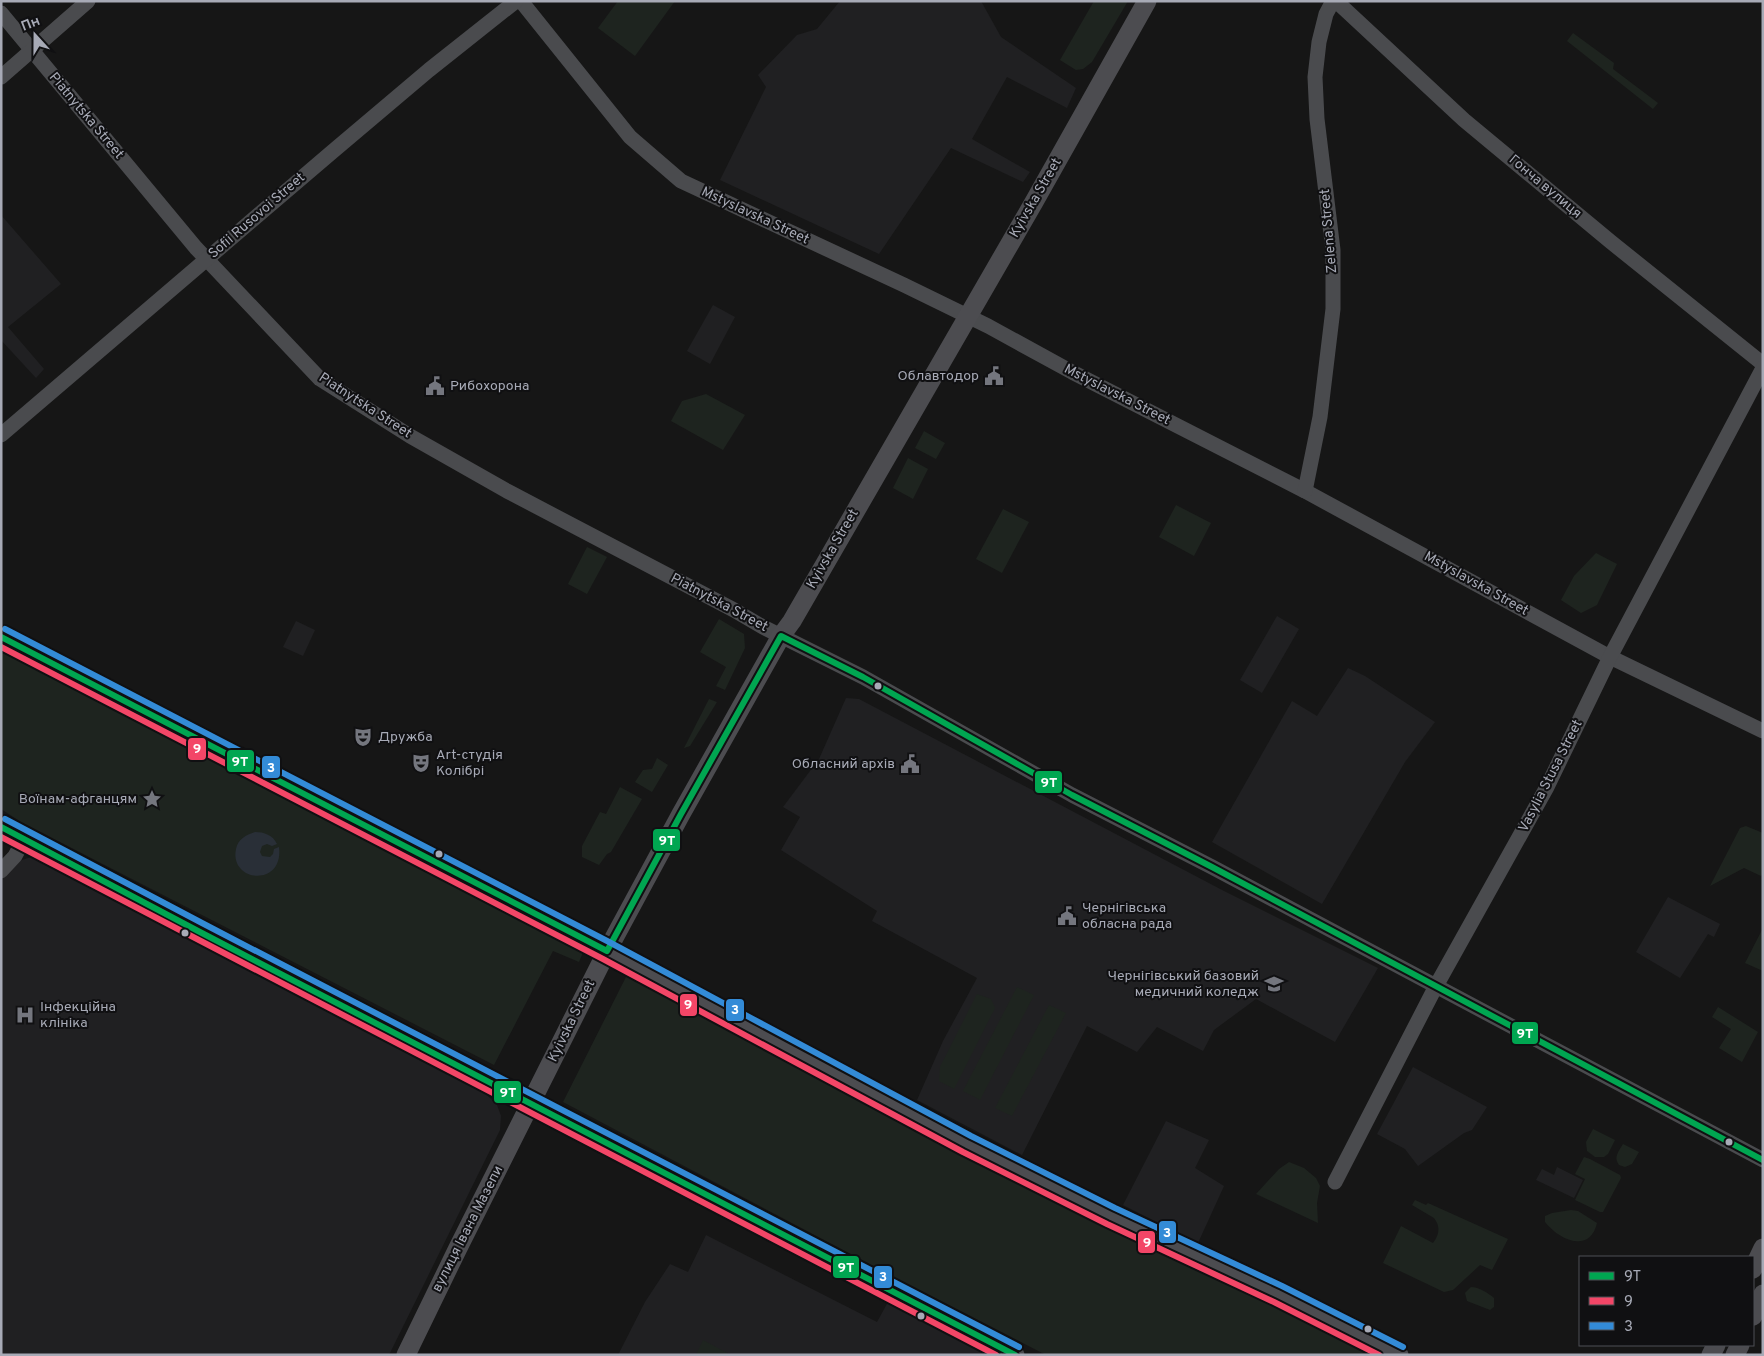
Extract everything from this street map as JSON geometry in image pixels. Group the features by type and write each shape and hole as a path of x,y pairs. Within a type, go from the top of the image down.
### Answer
{"main road":[{"name":"Kyivska Street","path":"531,1103 607,951 680,814 1148,1"},
{"path":"1,637 422,857 607,951 967,1144 1111,1216 1278,1294 1399,1355"},
{"path":"1,827 207,936 1015,1355"},
{"name":"вулиця Івана Мазепи","path":"406,1355 531,1103"},
{"path":"1754,1267 1763,1248"},
{"path":"1754,1314 1763,1294"}],"street":[{"path":"1,77 88,1"},
{"name":"Sofii Rusovoi Street","path":"1,435 429,70 516,1"},
{"name":"Mstyslavska Street","path":"521,1 630,137 681,181 967,316 1305,491 1610,657 1763,732"},
{"name":"Гонча вулиця","path":"1335,1 1464,120 1763,364"},
{"name":"Zelena Street","path":"1305,491 1320,417 1332,309 1333,250 1317,119 1315,77 1319,42 1326,14 1335,1"},
{"name":"Piatnytska Street","path":"1,13 207,259 320,379 410,436 507,491 862,677 1072,795 1212,866 1763,1160"},
{"name":"Vasylia Stusa Street","path":"1335,1182 1436,986 1548,787 1610,657 1763,368"},
{"path":"1,871 15,856 24,839"}],"shaded area":[{"path":"618,1 675,1 635,56 598,28"},
{"path":"840,1 981,1 1001,37 1076,88 1067,108 1007,77 972,139 1030,172 1023,182 951,148 879,254 720,180 766,87 758,75 797,35 817,29"},
{"path":"1094,1 1128,1 1092,62 1083,69 1076,70 1060,60"},
{"path":"1573,33 1614,63 1613,69 1658,103 1653,109 1567,41"},
{"path":"1,215 61,284 8,327 44,369 36,378 1,340"},
{"path":"713,305 735,317 710,364 687,351"},
{"path":"706,394 745,415 723,450 671,421 682,401"},
{"path":"924,431 945,443 936,459 915,448"},
{"path":"908,458 928,469 913,499 893,488"},
{"path":"1176,505 1211,523 1194,556 1159,537"},
{"path":"1003,509 1029,522 1002,573 976,559"},
{"path":"587,547 607,557 587,594 568,584"},
{"path":"1596,553 1617,564 1597,605 1581,613 1561,600 1574,576"},
{"path":"1277,616 1299,629 1262,693 1240,680"},
{"path":"719,619 744,634 745,648 725,690 716,686 726,667 700,652"},
{"path":"296,621 315,630 303,656 283,647"},
{"path":"1,645 584,950 579,962 553,951 494,1065 21,822 1,809"},
{"path":"1348,668 1365,676 1435,722 1405,762 1322,904 1212,842 1292,701 1317,716"},
{"path":"846,698 859,699 1224,891 1378,968 1335,1042 1256,999 1214,1030 1203,1051 1157,1027 1137,1052 1087,1026 1022,1155 917,1100 943,1041 977,978 872,921 877,911 781,850 800,817 783,807 819,759"},
{"path":"709,699 717,702 690,746 684,748"},
{"path":"657,758 668,765 652,792 635,782 643,770 652,769"},
{"path":"620,787 642,799 611,852 607,854 599,865 582,857 582,846 600,812 606,814"},
{"path":"1746,826 1763,833 1763,873 1761,876 1744,868 1710,886 1740,828"},
{"path":"255,832 268,835 277,844 262,846 260,852 262,856 270,857 274,849 279,847 278,860 273,869 266,874 257,876 248,874 240,868 236,860 236,849 241,840"},
{"path":"34,856 423,1062 482,1090 497,1105 501,1116 500,1130 389,1355 1,1355 1,878 19,861"},
{"path":"1668,897 1720,924 1714,937 1708,934 1680,978 1636,952"},
{"path":"1763,928 1763,971 1745,963"},
{"path":"627,975 1095,1217 1380,1355 1046,1355 563,1102"},
{"path":"1017,987 1034,995 980,1100 963,1091"},
{"path":"977,994 991,999 995,1008 954,1089 939,1081 940,1067"},
{"path":"1049,1005 1066,1013 1012,1116 995,1108"},
{"path":"1718,1007 1758,1032 1742,1062 1719,1048 1731,1029 1712,1017"},
{"path":"1413,1067 1487,1107 1472,1130 1464,1133 1418,1166 1405,1149 1377,1134"},
{"path":"1166,1121 1209,1140 1195,1168 1224,1186 1198,1243 1123,1205"},
{"path":"1593,1129 1615,1140 1608,1154 1604,1157 1595,1157 1587,1151 1586,1142"},
{"path":"1623,1144 1639,1152 1632,1164 1625,1167 1617,1162 1617,1154"},
{"path":"1584,1157 1620,1175 1621,1178 1603,1212 1575,1200 1585,1179 1575,1174"},
{"path":"1289,1162 1304,1168 1316,1178 1320,1186 1317,1203 1318,1223 1256,1194 1279,1169"},
{"path":"1557,1167 1583,1180 1574,1198 1536,1180 1542,1169 1554,1175"},
{"path":"1415,1200 1426,1205 1428,1203 1508,1239 1492,1270 1480,1265 1453,1290 1444,1292 1383,1263 1401,1226 1433,1243 1437,1237 1438,1228 1436,1221 1412,1205"},
{"path":"1571,1210 1578,1211 1597,1223 1593,1233 1588,1238 1574,1241 1558,1234 1545,1222 1545,1216"},
{"path":"706,1235 877,1322 888,1302 992,1355 618,1355 645,1302 670,1264 688,1272"},
{"path":"1471,1287 1480,1289 1494,1298 1494,1307 1490,1310 1467,1301 1465,1293"},
{"path":"703,1340 731,1355 696,1355"}],"transit line":[{"name":"3","path":"5,629 611,943 971,1136 1115,1208 1282,1286 1403,1347"},
{"name":"9Т","path":"1,637 607,951 781,636 863,677 1072,795 1212,867 1763,1160"},
{"name":"9","path":"1,647 603,959 963,1152 1107,1224 1274,1302 1379,1355"},
{"name":"3","path":"5,819 1019,1347"},
{"name":"9Т","path":"1,827 1015,1355"},
{"name":"9","path":"1,837 996,1355"}],"place":[{"name":"Облавтодор","path":"994,376"},
{"name":"Рибохорона","path":"435,386"},
{"name":"Дружба","path":"363,737"},
{"name":"Art-студія Колібрі","path":"421,763"},
{"name":"Обласний архів","path":"910,764"},
{"name":"Воїнам-афганцям","path":"152,799"},
{"name":"Чернігівська обласна рада","path":"1067,916"},
{"name":"Чернігівський базовий медичний коледж","path":"1274,984"},
{"name":"Інфекційна клініка","path":"25,1015"}]}
